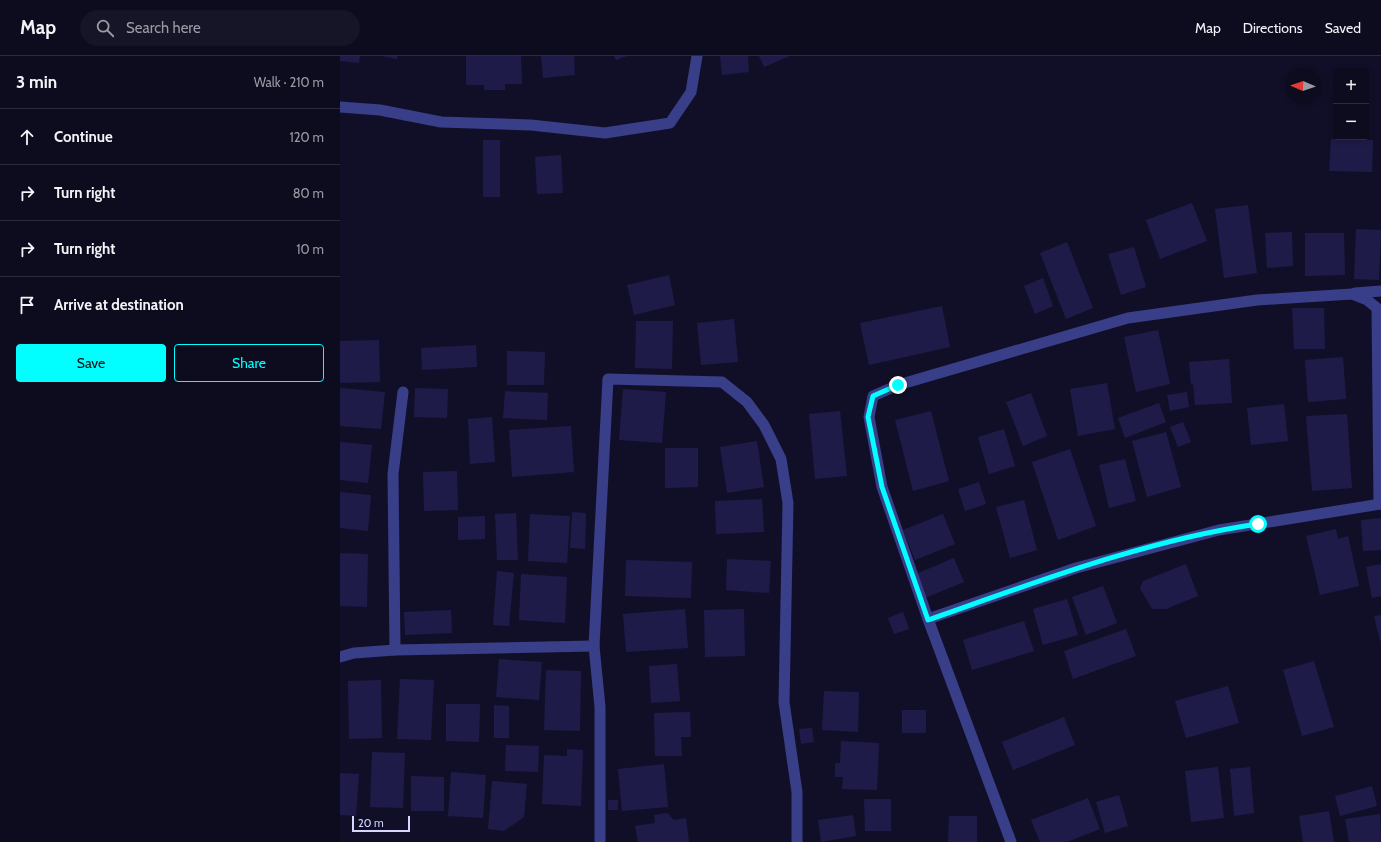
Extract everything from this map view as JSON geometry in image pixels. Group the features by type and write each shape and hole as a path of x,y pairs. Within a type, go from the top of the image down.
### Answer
{"street":[{"path":"340,107 380,110 441,122 531,125 605,133 670,123 691,92 697,56"},
{"path":"1011,842 928,620 882,487 868,417 873,396 898,385 1128,318 1257,300 1381,291"},
{"path":"928,620 1076,568 1219,530 1380,504 1376,308 1367,300 1352,294"},
{"path":"600,842 600,707 594,646 608,379 722,382 747,402 764,425 781,459 788,503 784,702 797,792 797,842"},
{"path":"395,650 393,474 403,392"},
{"path":"340,656 354,653 395,650 594,646"}],"building":[{"path":"340,56 360,56 359,63 340,61"},
{"path":"382,56 397,56 397,59"},
{"path":"466,56 521,56 522,84 505,84 505,90 484,90 484,85 466,85"},
{"path":"541,56 574,56 575,75 543,78"},
{"path":"614,56 627,56 616,60"},
{"path":"720,56 748,56 749,72 722,75"},
{"path":"759,56 790,56 764,67"},
{"path":"1331,139 1373,140 1372,172 1329,171"},
{"path":"483,140 500,140 500,197 483,197"},
{"path":"561,155 563,193 537,194 535,157"},
{"path":"1192,203 1207,241 1160,259 1146,220"},
{"path":"1248,205 1257,273 1224,278 1215,209"},
{"path":"1356,229 1381,230 1379,280 1354,279"},
{"path":"1292,232 1293,266 1267,268 1265,233"},
{"path":"1305,233 1344,233 1345,275 1305,276"},
{"path":"1067,242 1093,308 1066,319 1040,253"},
{"path":"1134,247 1146,287 1121,295 1108,254"},
{"path":"669,275 675,305 634,315 627,285"},
{"path":"1043,278 1053,306 1035,314 1024,286"},
{"path":"942,306 950,347 869,365 860,323"},
{"path":"1292,308 1324,308 1325,349 1294,349"},
{"path":"734,319 738,362 701,365 697,323"},
{"path":"636,321 673,321 672,369 635,368"},
{"path":"1158,330 1170,384 1136,392 1124,337"},
{"path":"379,340 380,382 340,383 340,341"},
{"path":"476,345 477,367 422,370 421,348"},
{"path":"507,351 545,352 544,385 507,385"},
{"path":"1343,357 1346,399 1308,402 1305,360"},
{"path":"1229,359 1232,403 1195,405 1189,362"},
{"path":"1107,383 1115,429 1078,436 1070,389"},
{"path":"340,388 385,392 381,429 340,426"},
{"path":"415,388 448,389 447,418 414,417"},
{"path":"623,389 666,392 662,443 619,440"},
{"path":"505,391 548,393 547,420 503,418"},
{"path":"1187,392 1189,407 1170,411 1167,395"},
{"path":"1031,393 1047,436 1023,446 1006,402"},
{"path":"1159,403 1166,422 1125,438 1118,418"},
{"path":"1284,404 1288,441 1251,445 1247,408"},
{"path":"840,411 847,476 815,479 809,414"},
{"path":"931,411 949,481 913,491 895,420"},
{"path":"1347,414 1352,488 1312,491 1306,416"},
{"path":"492,417 495,462 470,464 468,419"},
{"path":"1183,422 1191,442 1178,447 1170,427"},
{"path":"571,426 574,472 512,477 509,430"},
{"path":"1004,429 1015,466 989,474 978,437"},
{"path":"1166,432 1181,487 1147,497 1132,441"},
{"path":"757,441 764,487 727,493 720,447"},
{"path":"340,442 372,445 368,483 340,480"},
{"path":"665,448 698,448 698,487 665,488"},
{"path":"1070,449 1096,526 1058,540 1032,462"},
{"path":"1125,459 1136,501 1109,508 1099,465"},
{"path":"457,471 458,510 424,511 423,472"},
{"path":"979,482 986,504 965,511 958,489"},
{"path":"340,492 371,495 368,531 340,528"},
{"path":"762,499 764,532 716,534 715,501"},
{"path":"1024,500 1037,550 1010,558 996,507"},
{"path":"572,512 586,513 585,549 570,548"},
{"path":"516,513 518,560 497,560 495,514"},
{"path":"530,514 570,516 567,563 528,561"},
{"path":"943,514 955,544 915,560 903,530"},
{"path":"485,516 485,539 458,540 458,517"},
{"path":"1381,518 1381,550 1363,551 1361,520"},
{"path":"1336,529 1338,539 1348,536 1359,586 1320,595 1306,536"},
{"path":"340,553 368,554 367,607 340,606"},
{"path":"954,558 964,582 925,598 916,574"},
{"path":"727,559 771,561 769,593 726,590"},
{"path":"626,560 692,562 691,598 625,596"},
{"path":"1186,564 1198,596 1166,609 1152,609 1140,588 1143,581"},
{"path":"1381,564 1381,596 1372,598 1366,567"},
{"path":"497,571 514,573 509,626 493,625"},
{"path":"521,574 567,577 565,623 519,620"},
{"path":"1103,586 1117,623 1086,635 1072,597"},
{"path":"1067,599 1078,635 1043,645 1033,609"},
{"path":"685,609 688,648 626,652 623,614"},
{"path":"744,609 745,656 705,657 704,610"},
{"path":"451,610 452,633 405,635 404,612"},
{"path":"903,612 909,629 894,634 888,618"},
{"path":"1381,615 1381,641 1380,641 1374,616"},
{"path":"1024,621 1034,651 972,670 963,640"},
{"path":"1126,629 1136,656 1073,679 1064,651"},
{"path":"499,659 542,662 539,700 496,697"},
{"path":"1314,661 1334,727 1302,736 1283,670"},
{"path":"677,664 680,701 651,703 649,666"},
{"path":"546,670 581,671 580,731 544,730"},
{"path":"400,679 434,680 431,740 397,739"},
{"path":"381,680 382,738 349,739 348,681"},
{"path":"1228,686 1239,723 1186,738 1175,701"},
{"path":"824,691 859,692 858,732 822,730"},
{"path":"446,704 480,704 479,742 446,741"},
{"path":"494,705 509,706 509,738 494,738"},
{"path":"902,710 926,710 926,733 902,733"},
{"path":"690,712 691,737 681,737 682,756 655,756 654,713"},
{"path":"1064,717 1075,745 1013,770 1002,742"},
{"path":"812,728 814,742 801,744 799,729"},
{"path":"841,741 879,743 877,790 842,789 843,777 835,777 835,763 840,763"},
{"path":"506,745 539,746 538,772 505,771"},
{"path":"567,749 583,750 581,806 542,804 544,755 567,756"},
{"path":"372,752 405,753 403,808 370,807"},
{"path":"664,764 668,807 622,811 618,769"},
{"path":"1218,767 1224,818 1191,822 1185,771"},
{"path":"1250,767 1254,813 1234,816 1230,769"},
{"path":"451,772 486,775 483,818 448,816"},
{"path":"340,773 359,774 356,816 340,815"},
{"path":"411,776 444,777 444,811 411,811"},
{"path":"492,781 527,784 524,817 504,831 488,829"},
{"path":"1372,786 1377,806 1340,816 1335,796"},
{"path":"1119,795 1128,826 1105,833 1096,802"},
{"path":"1088,798 1100,829 1067,842 1040,842 1031,820"},
{"path":"864,799 891,799 891,831 865,831"},
{"path":"608,800 618,800 618,810 608,810"},
{"path":"1329,811 1334,842 1303,842 1299,816"},
{"path":"667,813 674,820 686,818 689,842 638,842 635,826 655,823 654,815"},
{"path":"1380,814 1381,842 1349,842 1345,819"},
{"path":"853,815 856,836 821,842 818,820"},
{"path":"949,816 977,816 977,842 948,842"}],"route":[{"path":"898,385 873,396 868,417 882,487 928,620 1076,568 1219,530 1258,524"}]}
